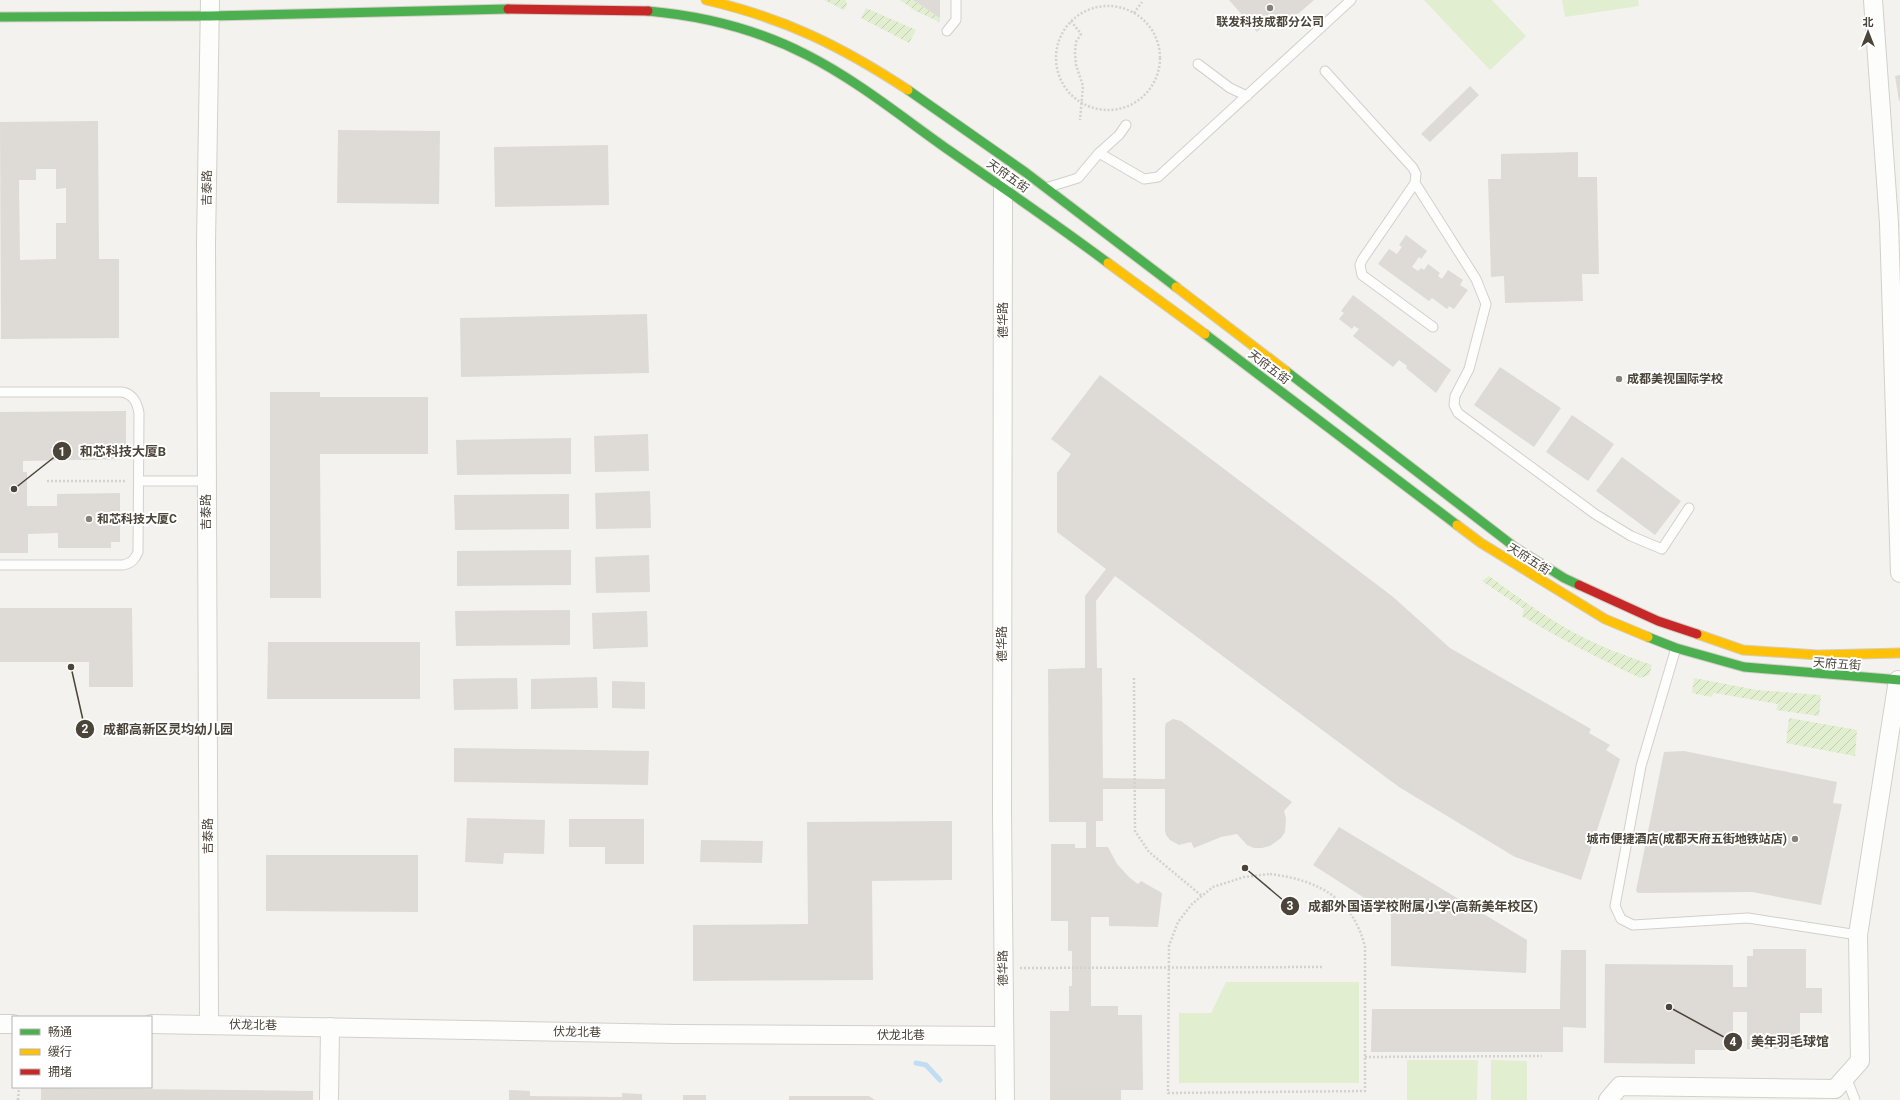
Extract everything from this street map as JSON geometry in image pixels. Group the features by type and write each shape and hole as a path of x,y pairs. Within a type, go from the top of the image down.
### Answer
{"street":[{"name":"天府五街","path":"706,0 760,11 848,52 935,107 1047,188 1516,548 1564,578 1658,621 1743,650 1818,655 1900,654"},
{"path":"1873,0 1889,223 1900,573"},
{"name":"天府五街","path":"0,18 210,8 279,13 587,9 641,10 684,14 715,21 762,35 807,55 857,85 1003,188 1239,360 1481,543 1605,619 1676,648 1744,667 1899,680"},
{"name":"吉泰路","path":"208,1025 206,243 210,8"},
{"name":"德华路","path":"1003,188 1002,789 1004,1100"},
{"path":"1608,1100 1620,1086 1835,1089 1860,1061 1858,935 1899,680"},
{"path":"0,1024 12,1024"},
{"name":"伏龙北巷","path":"152,1024 668,1034 1004,1036"},
{"path":"330,1027 330,1100"}],"lane":[{"path":"947,31 956,20 956,0"},
{"path":"1099,153 1144,179 1158,177 1351,0"},
{"path":"1198,64 1230,88 1247,96"},
{"path":"1325,71 1413,168 1416,174 1415,184 1362,260 1360,270 1362,275 1433,327"},
{"path":"1047,188 1078,178 1099,153 1119,135 1126,125"},
{"path":"1415,184 1476,279 1486,304 1469,369 1455,396 1454,405 1458,413 1595,514 1631,536 1662,549 1689,508"},
{"path":"0,392 127,393 137,405 139,413 138,552 130,563 123,565 0,565"},
{"path":"139,481 206,481"},
{"path":"1676,648 1642,766 1615,906 1621,919 1633,925 1748,918 1858,935"},
{"path":"1846,1077 1855,1100"}],"path":[{"path":"1134,13 1142,2"},
{"path":"1111,6 1123,8 1134,13 1145,21 1153,31 1158,43 1161,56 1160,69 1156,82 1143,97 1127,108 1114,111 1100,110 1082,104 1067,92 1061,82 1057,70 1055,58 1061,35 1071,21 1087,10 1111,6"},
{"path":"1071,21 1081,34 1076,42 1075,53 1076,65 1083,86 1080,120"},
{"path":"47,481 123,481"},
{"path":"1134,678 1135,831 1149,852 1202,896"},
{"path":"1270,874 1294,876 1316,885 1338,899 1353,915 1362,932 1365,947 1365,1091 1168,1093 1169,946 1178,922 1192,904 1202,896 1213,886 1244,877 1270,874"},
{"path":"1003,969 1324,967"},
{"path":"1365,1057 1542,1056"},
{"path":"18,1100 19,1088"}],"green space":[{"path":"824,0 846,0 847,6 844,10"},
{"path":"900,0 913,0 940,18 939,22 914,10"},
{"path":"1424,0 1492,0 1526,36 1490,70"},
{"path":"1562,0 1638,0 1639,6 1565,17"},
{"path":"866,8 916,30 909,43 861,18"},
{"path":"1489,576 1530,606 1573,632 1602,646 1652,665 1649,675 1640,678 1551,633 1522,616 1524,609 1482,581"},
{"path":"1694,678 1757,690 1821,695 1819,716 1776,710 1778,704 1714,693 1711,697 1692,693"},
{"path":"1789,718 1857,730 1855,756 1786,743"},
{"path":"1226,982 1359,982 1359,1083 1179,1083 1179,1013 1211,1013"},
{"path":"1407,1060 1478,1060 1477,1100 1407,1100"},
{"path":"1491,1060 1527,1061 1527,1100 1491,1100"}],"building":[{"path":"913,0 940,0 940,18"},
{"name":"联发科技成都分公司","path":"1229,0 1314,0 1283,27 1274,17 1257,32"},
{"path":"1900,75 1900,101 1899,101 1895,76"},
{"path":"1470,86 1479,95 1430,142 1421,134"},
{"path":"98,121 99,259 119,259 119,338 1,339 0,122","holes":["36,169 56,169 56,189 66,188 66,223 56,223 56,259 20,260 19,180 36,180"]},
{"path":"338,130 440,131 439,204 337,203"},
{"path":"608,145 609,205 495,207 494,147"},
{"path":"1578,152 1578,177 1597,177 1599,274 1582,274 1583,301 1505,303 1504,276 1491,277 1488,179 1501,179 1501,154"},
{"path":"1406,235 1427,251 1421,259 1419,257 1412,267 1418,271 1421,268 1424,270 1428,264 1440,273 1438,276 1442,279 1448,270 1463,280 1460,285 1468,290 1454,309 1449,306 1447,309 1432,298 1429,301 1378,264 1389,249 1397,254 1402,247 1399,245"},
{"path":"1353,295 1451,370 1436,393 1406,368 1407,366 1399,360 1393,367 1353,336 1359,329 1354,326 1352,329 1339,319 1344,313 1341,311"},
{"path":"647,314 649,373 461,377 460,318"},
{"path":"1500,367 1561,408 1534,447 1474,405"},
{"path":"1100,375 1392,596 1450,648 1591,729 1589,733 1610,745 1606,750 1620,759 1581,880 1515,857 1399,787 1115,576 1096,601 1097,668 1102,668 1103,778 1165,779 1165,727 1166,723 1173,719 1181,721 1292,802 1284,811 1286,818 1285,832 1281,838 1270,846 1254,848 1247,845 1237,834 1221,837 1194,848 1191,842 1179,845 1170,840 1166,835 1165,789 1103,789 1103,821 1096,821 1096,847 1108,847 1117,864 1130,878 1138,884 1141,881 1162,893 1158,927 1109,926 1109,917 1091,917 1091,1006 1118,1006 1118,1015 1142,1015 1143,1090 1121,1090 1121,1100 1050,1100 1050,1011 1069,1011 1069,986 1072,986 1072,951 1068,951 1068,921 1051,921 1051,844 1075,844 1075,848 1086,848 1086,822 1049,822 1048,669 1085,668 1085,596 1106,569 1057,532 1057,473 1071,454 1051,439"},
{"path":"270,392 320,392 320,397 428,397 428,454 320,454 321,598 270,598"},
{"path":"126,411 126,459 23,461 23,472 27,472 27,506 57,506 57,494 120,493 120,542 111,542 111,548 58,548 58,533 28,534 28,553 0,553 0,412"},
{"path":"1572,415 1614,444 1588,481 1546,452"},
{"path":"648,434 649,471 595,472 594,436"},
{"path":"571,438 571,474 457,475 456,440"},
{"path":"1622,457 1681,501 1655,535 1596,491"},
{"path":"650,491 651,528 596,529 595,493"},
{"path":"569,494 569,529 455,530 454,495"},
{"path":"571,550 571,585 457,586 457,551"},
{"path":"649,555 650,592 596,593 595,557"},
{"path":"0,608 132,608 133,687 89,687 89,662 0,662"},
{"path":"570,610 570,645 456,646 455,611"},
{"path":"647,611 648,647 593,649 592,613"},
{"path":"268,642 420,642 420,699 267,699"},
{"path":"597,677 598,708 531,709 531,679"},
{"path":"517,678 518,709 454,710 453,679"},
{"path":"612,681 645,682 645,709 612,708"},
{"path":"454,748 649,751 648,785 454,782"},
{"path":"1684,751 1837,782 1833,803 1842,804 1821,905 1752,892 1638,893 1636,891 1664,752"},
{"path":"467,818 545,820 544,854 504,853 503,864 465,862"},
{"path":"569,819 644,819 644,864 605,864 605,847 569,847"},
{"path":"952,821 952,880 872,881 873,980 693,981 693,925 808,924 807,822"},
{"path":"1339,827 1527,940 1526,973 1391,966 1391,915 1313,865"},
{"path":"701,840 763,841 762,863 700,862"},
{"path":"266,855 418,855 418,912 266,911"},
{"path":"1753,949 1806,949 1806,988 1822,988 1822,1013 1800,1013 1800,1049 1747,1049 1747,1012 1733,1012 1733,1050 1695,1050 1695,1064 1604,1063 1605,964 1733,965 1733,987 1747,987 1747,956 1753,956"},
{"path":"1561,950 1586,950 1586,1028 1563,1027 1563,1052 1371,1052 1372,1009 1560,1009"},
{"path":"41,1088 313,1091 313,1100 41,1100"},
{"path":"509,1090 530,1091 530,1096 622,1097 622,1093 642,1094 642,1100 509,1100"},
{"path":"683,1095 706,1095 706,1100 683,1100"},
{"path":"789,1096 869,1096 875,1100 789,1100"}],"waterway":[{"path":"916,1063 926,1065 940,1080"}],"traffic: fast":[{"path":"0,17 210,16 508,9"},
{"path":"648,11 689,16 749,31 788,46 826,65 880,100 1108,263"},
{"path":"908,90 1025,172 1176,287"},
{"path":"1205,334 1457,525"},
{"path":"1286,371 1516,548 1564,578 1579,585"},
{"path":"1648,637 1676,648 1744,667 1900,680"}],"traffic: slow":[{"path":"706,0 761,15 811,35 859,60 908,90"},
{"path":"1108,263 1205,334"},
{"path":"1176,287 1286,371"},
{"path":"1457,525 1481,543 1605,619 1648,637"},
{"path":"1697,634 1743,650 1818,655 1900,653"}],"traffic: jam":[{"path":"508,9 648,11"},
{"path":"1579,585 1658,621 1697,634"}],"place":[{"name":"联发科技成都分公司","path":"1270,8"},
{"name":"成都美视国际学校","path":"1619,379"},
{"name":"和芯科技大厦B","path":"14,489"},
{"name":"和芯科技大厦C","path":"89,519"},
{"name":"成都高新区灵均幼儿园","path":"71,667"},
{"name":"城市便捷酒店(成都天府五街地铁站店)","path":"1795,839"},
{"name":"成都外国语学校附属小学(高新美年校区)","path":"1245,868"},
{"name":"美年羽毛球馆","path":"1669,1007"}]}
